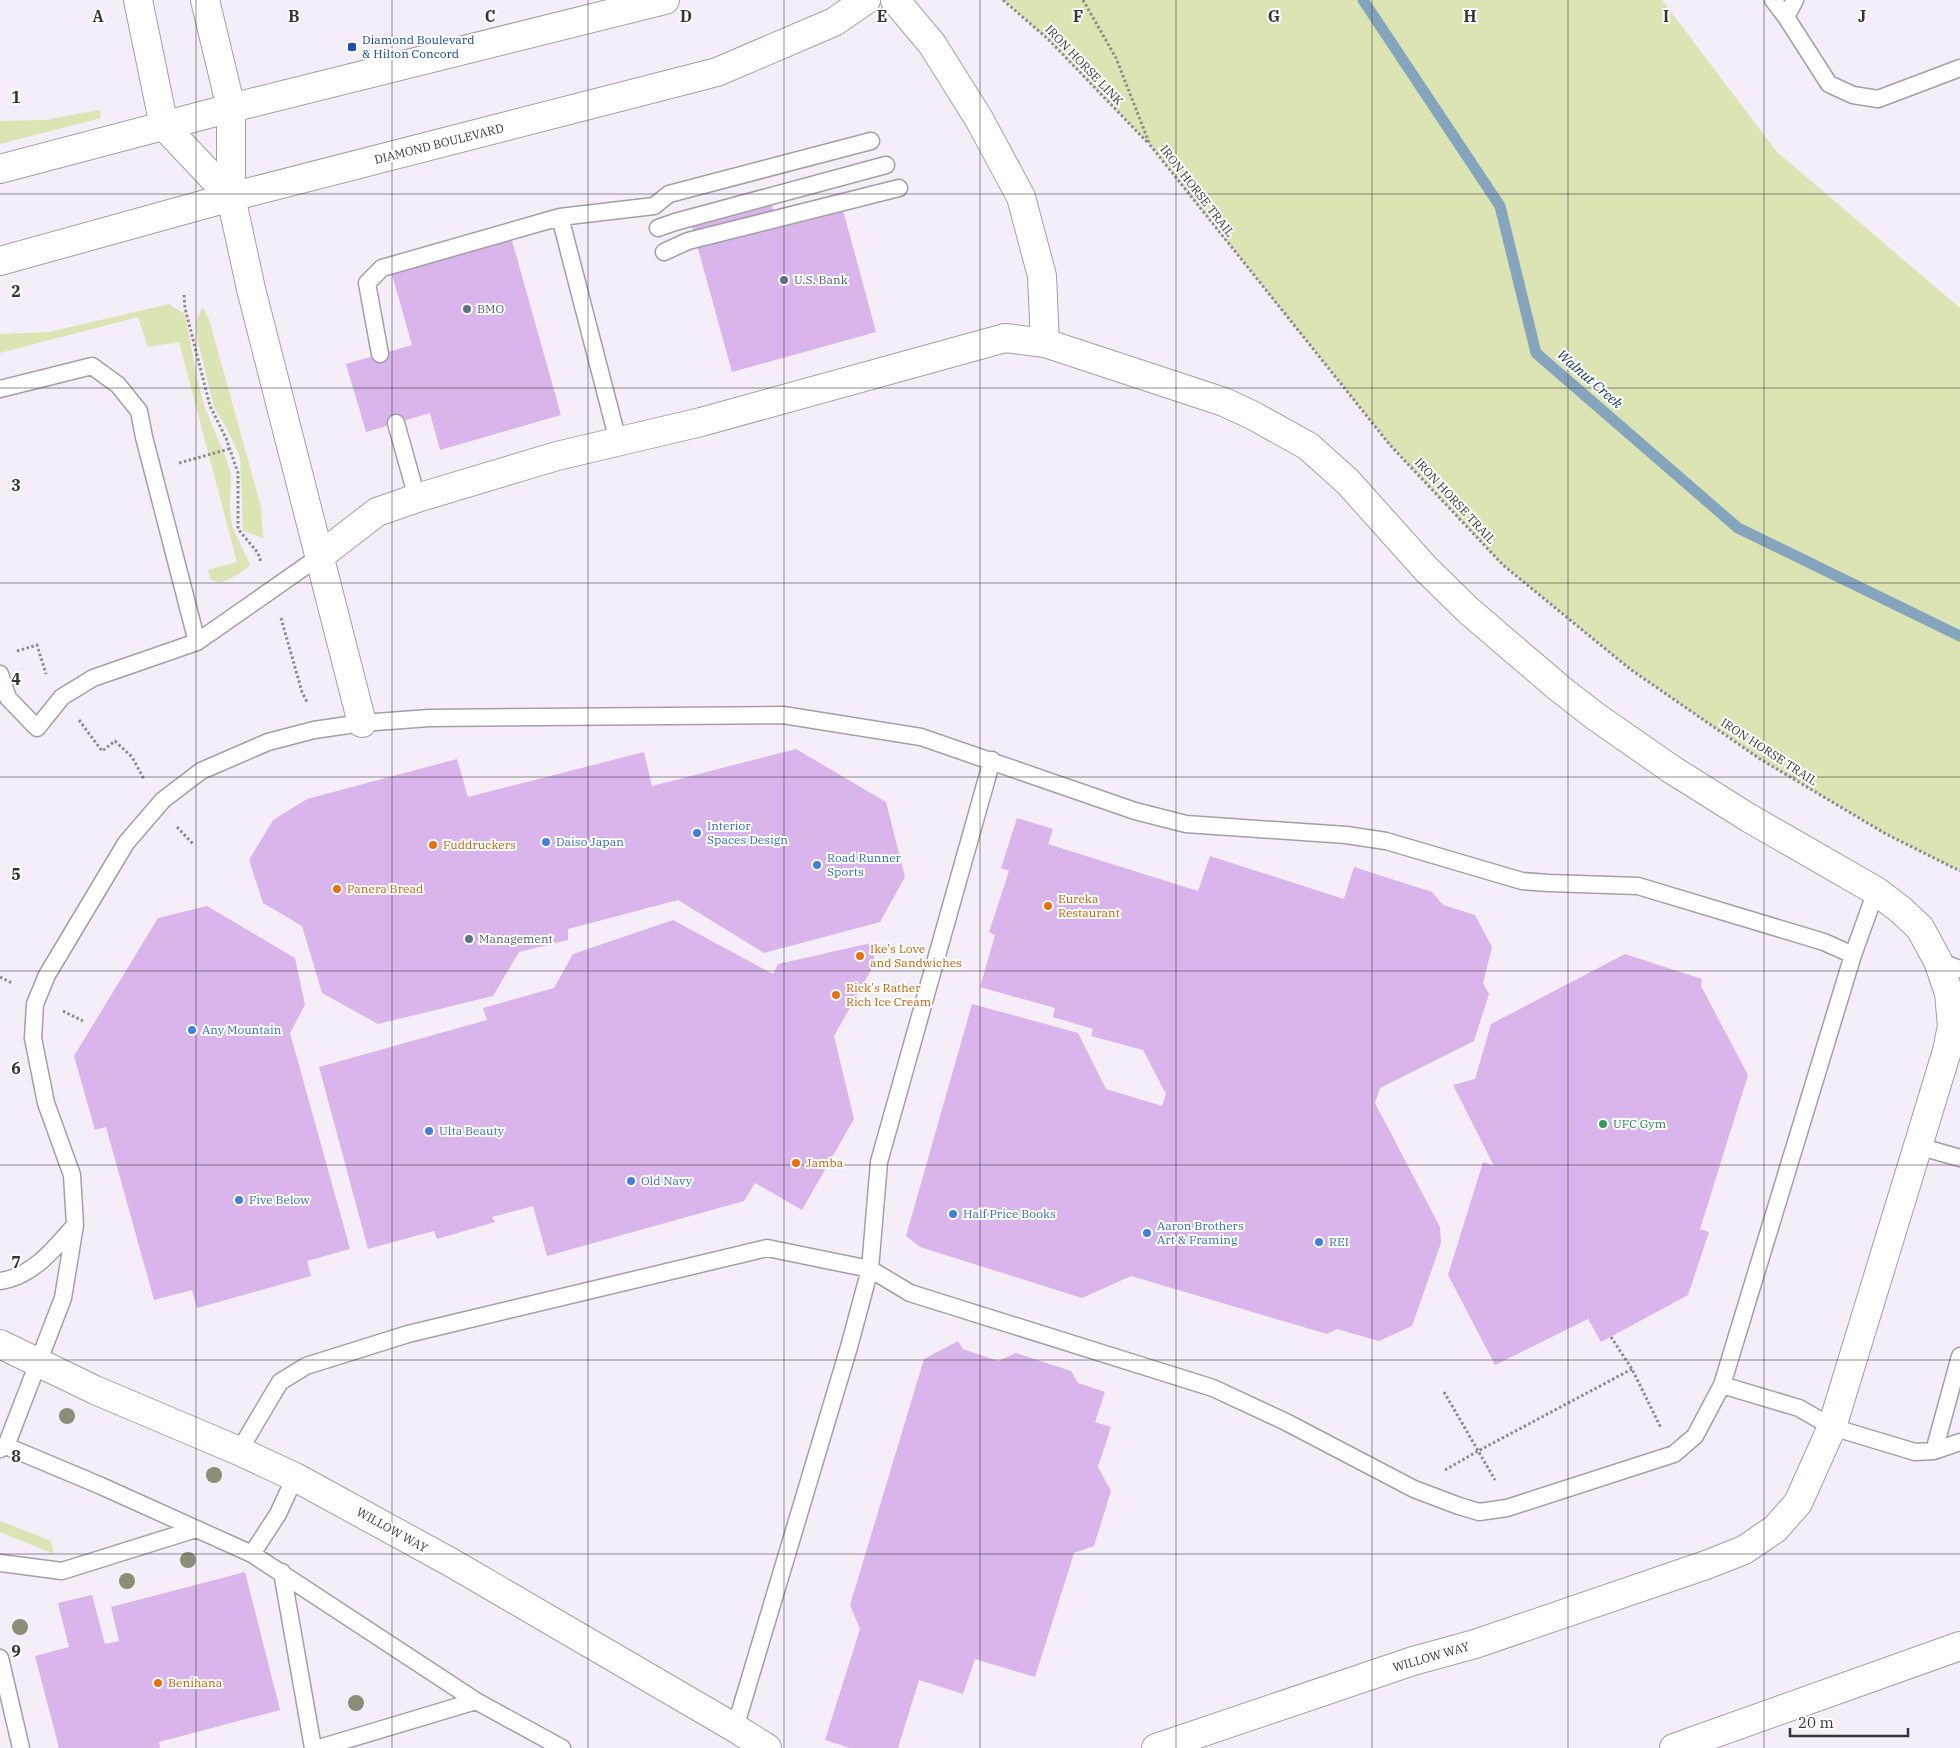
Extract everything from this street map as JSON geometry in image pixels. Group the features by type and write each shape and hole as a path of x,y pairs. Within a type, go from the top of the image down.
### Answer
{"main road":[{"path":"138,0 164,126 231,197"},
{"path":"205,0 231,108 231,197 251,289 362,723"},
{"path":"0,169 231,108 665,0"},
{"name":"DIAMOND BOULEVARD","path":"0,260 231,197 717,72 834,22 866,0"},
{"path":"895,0 932,44 979,119 1021,197 1042,276 1045,343"},
{"name":"WILLOW WAY","path":"320,556 377,512 557,456 701,422 1005,338 1045,343 1224,402 1308,446 1348,482 1426,569 1469,611 1559,688 1670,769 1876,891 1901,910 1920,928 1949,965 1952,1026 1947,1052 1832,1427 1798,1503 1775,1530 1744,1550 1706,1566 1475,1644 1413,1661 1156,1748"},
{"name":"WILLOW WAY","path":"0,1344 94,1390 238,1451 294,1477 452,1563 736,1728 766,1748"},
{"path":"1674,1748 1960,1646"}],"lane":[{"path":"1773,0 1829,84 1853,95 1878,99 1960,68"},
{"path":"1786,17 1795,0"},
{"path":"380,354 367,283 382,268 560,218 654,206 669,194 871,141"},
{"path":"658,228 886,165"},
{"path":"664,252 688,241 899,188"},
{"path":"560,218 618,441"},
{"path":"0,389 92,366 118,385 140,411 152,471 197,642"},
{"path":"396,423 417,498"},
{"path":"0,674 4,699 37,728 62,698 93,678 197,642 320,556"},
{"path":"562,1748 476,1701 252,1554 99,1485 3,1447 63,1298 75,1224 72,1175 46,1103 33,1038 36,1004 48,975 126,843 163,800 201,771 268,742 319,729 362,723 429,718 783,715 921,737 1136,811 1186,824 1346,835 1386,841 1522,881 1638,886 1824,942 1853,955"},
{"path":"736,1728 849,1347 870,1269 879,1162 992,760"},
{"path":"238,1451 280,1382 306,1366 408,1334 767,1248 870,1269 910,1293 1213,1388 1286,1422 1414,1488 1479,1512 1507,1508 1674,1454 1695,1436 1722,1385 1853,955 1876,891"},
{"path":"1918,1146 1960,1158"},
{"path":"0,1281 11,1280 48,1257 75,1224"},
{"path":"1934,1451 1960,1356"},
{"path":"1722,1385 1799,1408 1832,1427 1915,1452 1934,1451 1960,1442"},
{"path":"252,1554 278,1514 294,1477"},
{"path":"0,1563 62,1571 196,1529"},
{"path":"282,1572 313,1748"},
{"path":"0,1658 21,1748"},
{"path":"319,1748 476,1701"}],"path":[{"name":"IRON HORSE LINK","path":"1003,0 1048,38 1150,145"},
{"name":"IRON HORSE TRAIL","path":"1083,0 1116,58 1150,145 1390,445 1503,565 1630,669 1760,759 1886,834 1960,870"},
{"path":"184,295 185,308 210,406 226,438 238,473 238,529 258,553 272,590 302,692 319,729"},
{"path":"152,471 229,449"},
{"path":"1611,1336 1632,1370 1674,1454"},
{"path":"1414,1488 1478,1451 1632,1370"},
{"path":"1444,1392 1498,1485 1507,1508"}],"green space":[{"path":"1003,0 1662,0 1777,152 1960,308 1960,871 1886,834 1760,759 1630,669 1503,565 1390,445 1150,145 1048,39"},
{"path":"100,110 101,118 0,144 0,121 44,120"},
{"path":"169,304 185,314 198,383 205,408 231,474 230,508 232,526 250,565 239,574 221,583 210,579 208,570 237,562 179,342 148,347 138,317 0,353 0,334 49,332"},
{"path":"202,307 209,319 261,507 263,538 243,531 240,457 214,407 198,342 196,322"},
{"path":"0,1521 51,1541 54,1554 0,1532"}],"building":[{"name":"U.S. Bank","path":"769,194 778,228 843,210 876,332 732,372 689,216"},
{"name":"BMO","path":"511,237 561,415 440,450 430,413 366,432 346,364 412,345 391,271"},
{"path":"796,749 886,802 905,877 880,922 764,953 678,900 568,929 568,940 519,952 493,996 378,1024 322,993 302,926 263,903 249,860 273,820 307,799 457,759 468,797 644,752 652,786"},
{"path":"1017,818 1053,829 1048,844 1198,891 1210,856 1344,899 1354,867 1432,892 1443,905 1475,915 1492,947 1483,983 1489,994 1474,1041 1380,1088 1375,1103 1440,1227 1441,1243 1412,1326 1379,1341 1337,1329 1327,1334 1131,1276 1082,1298 920,1247 906,1236 972,1004 1078,1033 1106,1089 1162,1106 1166,1094 1143,1050 1091,1036 1093,1029 1053,1017 1055,1008 980,987 995,935 989,932 1009,871 1001,868"},
{"path":"207,906 295,958 305,1005 290,1033 350,1249 307,1261 311,1276 197,1308 192,1290 154,1300 106,1127 95,1130 74,1056 158,918"},
{"path":"673,920 773,974 778,964 871,943 875,963 834,1036 854,1119 802,1210 755,1183 744,1201 547,1256 533,1206 492,1217 495,1222 437,1239 434,1231 368,1249 319,1067 487,1020 483,1008 554,988 573,954"},
{"name":"UFC Gym","path":"1625,954 1702,979 1701,986 1748,1075 1700,1229 1709,1232 1688,1295 1601,1342 1588,1319 1495,1365 1448,1275 1483,1162 1494,1166 1453,1085 1475,1079 1491,1024"},
{"path":"958,1341 963,1349 998,1361 1016,1353 1071,1371 1078,1383 1105,1392 1095,1422 1111,1427 1098,1467 1111,1491 1094,1546 1074,1553 1035,1677 975,1659 963,1694 919,1680 898,1748 850,1748 825,1740 860,1629 850,1605 924,1359"},
{"name":"Benihana","path":"245,1572 280,1710 159,1742 160,1748 59,1748 35,1656 69,1647 58,1603 92,1595 105,1644 119,1641 111,1607"}],"waterway":[{"name":"Walnut Creek","path":"1363,0 1500,206 1536,353 1738,528 1960,636"}],"place":[{"name":"Diamond Boulevard & Hilton Concord","path":"352,47"},
{"name":"U.S. Bank","path":"784,280"},
{"name":"BMO","path":"467,309"},
{"name":"Interior Spaces Design","path":"697,833"},
{"name":"Daiso Japan","path":"546,842"},
{"name":"Fuddruckers","path":"433,845"},
{"name":"Road Runner Sports","path":"817,865"},
{"name":"Panera Bread","path":"337,889"},
{"name":"Eureka Restaurant","path":"1048,906"},
{"name":"Management","path":"469,939"},
{"name":"Ike's Love and Sandwiches","path":"860,956"},
{"name":"Rick's Rather Rich Ice Cream","path":"836,995"},
{"name":"Any Mountain","path":"192,1030"},
{"name":"UFC Gym","path":"1603,1124"},
{"name":"Ulta Beauty","path":"429,1131"},
{"name":"Jamba","path":"796,1163"},
{"name":"Old Navy","path":"631,1181"},
{"name":"Five Below","path":"239,1200"},
{"name":"Half Price Books","path":"953,1214"},
{"name":"Aaron Brothers Art & Framing","path":"1147,1233"},
{"name":"REI","path":"1319,1242"},
{"name":"Benihana","path":"158,1683"}]}
